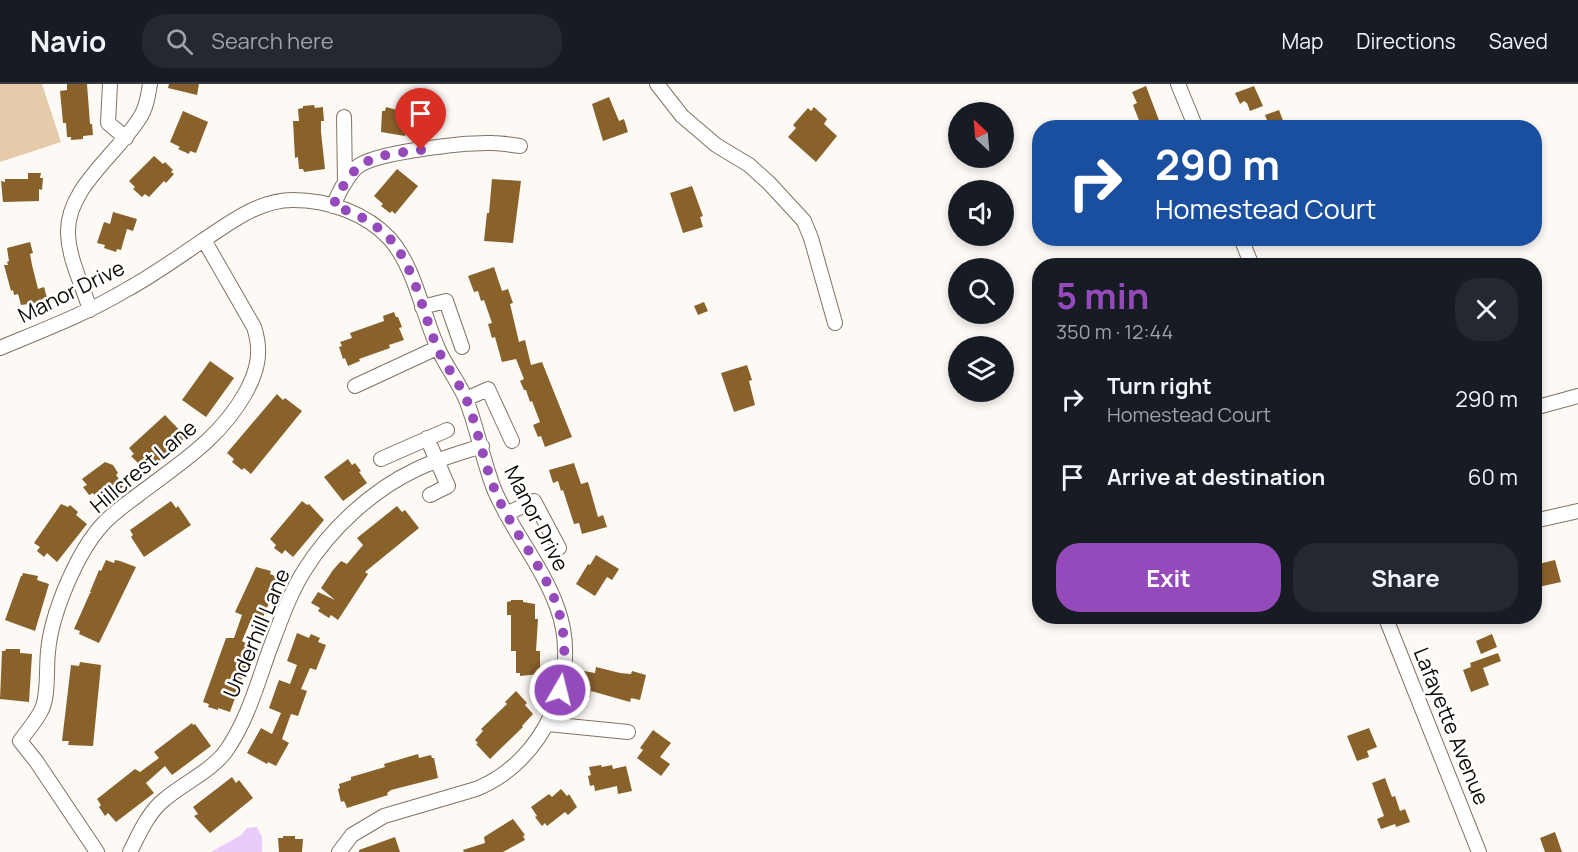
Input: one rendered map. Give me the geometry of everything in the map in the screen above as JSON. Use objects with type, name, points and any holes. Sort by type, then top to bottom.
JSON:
[{"type":"street","points":[[110,84],[108,123],[126,138]]},
{"type":"street","points":[[90,310],[71,252],[68,234],[70,210],[78,195],[141,117],[150,84]]},
{"type":"street","points":[[657,84],[682,116],[716,145],[770,183],[804,221],[835,323]]},
{"type":"street","points":[[1178,84],[1193,120]]},
{"type":"street","points":[[344,117],[345,183]]},
{"type":"street","points":[[333,206],[345,183],[358,166],[370,159],[387,154],[470,144],[493,143],[520,146]]},
{"type":"street","name":"Manor Drive","points":[[0,348],[90,310],[128,289],[231,221],[276,201],[312,201],[352,212],[391,240],[406,267],[437,348],[466,399],[494,488],[506,514],[548,585],[557,607],[564,647],[563,677],[554,712],[536,742],[489,783],[384,816],[352,835],[339,852]]},
{"type":"street","name":"Hillcrest Lane","points":[[97,852],[20,741],[42,710],[48,650],[54,622],[62,593],[79,560],[102,525],[212,438],[235,411],[255,374],[259,352],[254,327],[204,240]]},
{"type":"street","points":[[422,307],[446,301],[462,347]]},
{"type":"street","points":[[355,386],[437,348]]},
{"type":"street","points":[[466,399],[488,389],[512,441]]},
{"type":"street","points":[[1542,406],[1578,396]]},
{"type":"street","points":[[381,459],[447,430]]},
{"type":"street","points":[[427,438],[437,460],[454,484],[430,495]]},
{"type":"street","name":"Underhill Lane","points":[[130,852],[162,800],[225,753],[255,693],[303,572],[342,523],[368,500],[416,469],[482,446]]},
{"type":"street","points":[[506,514],[534,501],[559,548]]},
{"type":"street","points":[[1542,519],[1578,511]]},
{"type":"street","name":"Lafayette Avenue","points":[[1388,624],[1479,852]]},
{"type":"street","points":[[548,724],[628,732]]},
{"type":"shaded area","points":[[0,84],[42,84],[61,142],[0,162]]},
{"type":"shaded area","points":[[257,827],[262,837],[262,852],[211,852],[241,835],[247,828]]},
{"type":"building","points":[[67,84],[87,84],[93,135],[83,136],[83,139],[71,140],[71,137],[67,137],[66,123],[63,123],[60,91],[67,90]]},
{"type":"building","points":[[169,84],[199,84],[197,95],[168,88]]},
{"type":"building","points":[[1146,86],[1159,120],[1139,120],[1133,105],[1137,103],[1132,92]]},
{"type":"building","points":[[1254,86],[1263,106],[1250,111],[1247,103],[1244,101],[1240,104],[1235,93]]},
{"type":"building","points":[[609,97],[619,121],[624,119],[628,132],[603,141],[592,104]]},
{"type":"building","points":[[314,105],[315,108],[323,107],[324,121],[321,121],[321,132],[325,169],[304,172],[303,169],[299,169],[298,157],[295,158],[293,121],[299,121],[298,109]]},
{"type":"building","points":[[398,106],[410,108],[409,113],[412,113],[405,136],[381,132],[382,111],[385,111],[386,107],[397,110]]},
{"type":"building","points":[[814,107],[827,119],[824,124],[837,136],[816,162],[788,137],[796,128],[793,125],[808,108],[811,111]]},
{"type":"building","points":[[1279,110],[1283,120],[1267,120],[1265,115]]},
{"type":"building","points":[[183,111],[208,122],[196,153],[190,151],[189,154],[170,142]]},
{"type":"building","points":[[154,156],[163,164],[165,162],[174,174],[149,197],[145,194],[142,197],[133,189],[135,187],[129,181]]},
{"type":"building","points":[[397,169],[418,186],[395,214],[381,206],[383,204],[374,196]]},
{"type":"building","points":[[28,173],[41,173],[40,178],[43,178],[42,190],[39,189],[39,201],[3,202],[1,181],[28,179]]},
{"type":"building","points":[[492,179],[521,181],[513,243],[484,241]]},
{"type":"building","points":[[692,186],[703,216],[700,217],[703,227],[683,233],[670,193]]},
{"type":"building","points":[[113,212],[137,219],[133,231],[127,229],[121,250],[117,249],[116,252],[97,243],[104,222],[110,224]]},
{"type":"building","points":[[30,242],[33,253],[30,254],[38,289],[44,287],[47,298],[42,299],[43,302],[21,305],[18,294],[14,295],[13,290],[11,291],[4,265],[8,265],[9,261],[7,248]]},
{"type":"building","points":[[494,267],[502,291],[508,289],[513,303],[510,304],[519,342],[525,340],[531,365],[542,362],[572,437],[545,447],[533,425],[540,422],[532,401],[530,402],[520,381],[524,379],[516,359],[502,362],[495,337],[492,338],[488,324],[492,323],[484,300],[481,301],[478,291],[474,292],[468,276]]},
{"type":"building","points":[[704,302],[708,311],[698,315],[694,306]]},
{"type":"building","points":[[394,312],[402,327],[399,328],[404,340],[348,366],[339,347],[342,346],[340,342],[352,338],[350,333],[384,321],[383,316]]},
{"type":"building","points":[[210,361],[234,378],[206,417],[182,400]]},
{"type":"building","points":[[747,365],[752,380],[749,381],[755,405],[734,412],[721,373]]},
{"type":"building","points":[[277,394],[302,411],[251,474],[232,462],[234,459],[227,453]]},
{"type":"building","points":[[165,415],[186,437],[149,470],[141,461],[138,463],[131,456],[134,454],[129,448]]},
{"type":"building","points":[[348,459],[352,465],[355,463],[367,483],[343,501],[324,477]]},
{"type":"building","points":[[105,462],[113,465],[118,473],[116,475],[124,486],[101,503],[93,493],[89,495],[83,487],[87,485],[82,479]]},
{"type":"building","points":[[574,463],[581,484],[588,482],[598,517],[603,515],[607,527],[582,534],[579,523],[574,524],[563,490],[561,491],[558,481],[553,483],[549,470]]},
{"type":"building","points":[[171,501],[176,508],[178,506],[191,525],[144,557],[131,537],[133,535],[130,530]]},
{"type":"building","points":[[302,501],[309,504],[324,520],[293,557],[285,550],[282,554],[274,548],[276,545],[270,539]]},
{"type":"building","points":[[61,504],[68,507],[70,505],[78,512],[76,515],[87,524],[57,562],[47,553],[44,557],[37,551],[40,547],[34,543]]},
{"type":"building","points":[[397,506],[402,512],[405,510],[419,528],[365,572],[368,574],[338,620],[331,615],[329,618],[318,611],[320,608],[311,603],[318,592],[335,600],[321,588],[341,561],[347,564],[363,545],[357,538]]},
{"type":"building","points":[[596,555],[619,569],[612,580],[607,577],[595,596],[576,584]]},
{"type":"building","points":[[106,560],[114,563],[115,560],[120,561],[136,567],[99,643],[79,634],[80,631],[74,629],[92,593],[90,592],[99,570],[101,571]]},
{"type":"building","points":[[1555,560],[1561,582],[1542,586],[1542,563]]},
{"type":"building","points":[[256,567],[271,571],[270,574],[280,578],[260,624],[251,620],[242,641],[253,647],[230,712],[208,707],[209,704],[203,702],[226,638],[234,638],[242,615],[235,612]]},
{"type":"building","points":[[23,573],[38,576],[37,580],[49,584],[35,631],[5,620]]},
{"type":"building","points":[[523,600],[523,602],[535,604],[535,619],[538,619],[536,651],[540,651],[540,674],[520,676],[520,673],[516,673],[516,651],[511,651],[511,615],[507,615],[507,602]]},
{"type":"building","points":[[297,633],[309,638],[311,634],[320,638],[318,642],[326,645],[316,670],[310,668],[301,689],[307,691],[298,716],[291,714],[282,739],[289,743],[276,766],[268,762],[267,764],[247,753],[261,728],[272,734],[281,713],[269,708],[279,680],[290,684],[297,665],[287,661]]},
{"type":"building","points":[[1492,634],[1497,647],[1481,654],[1476,641]]},
{"type":"building","points":[[20,649],[20,653],[32,654],[29,702],[0,699],[2,651]]},
{"type":"building","points":[[1498,653],[1501,661],[1483,668],[1489,685],[1471,692],[1463,670],[1471,667],[1470,663]]},
{"type":"building","points":[[80,662],[101,665],[93,746],[68,745],[69,741],[62,741],[71,665],[79,666]]},
{"type":"building","points":[[596,667],[620,673],[631,674],[632,671],[646,675],[640,700],[631,698],[630,702],[591,691],[590,697],[579,694],[584,671],[595,673]]},
{"type":"building","points":[[516,691],[533,714],[490,759],[475,740],[483,731],[481,729],[507,704],[505,702]]},
{"type":"building","points":[[192,723],[211,746],[172,775],[165,766],[146,783],[154,793],[116,822],[108,813],[105,816],[97,799],[135,769],[140,772],[159,758],[154,752]]},
{"type":"building","points":[[1369,728],[1377,747],[1367,751],[1369,757],[1357,761],[1347,736]]},
{"type":"building","points":[[653,730],[671,743],[660,757],[670,764],[661,776],[637,758],[643,750],[640,748]]},
{"type":"building","points":[[418,754],[419,758],[431,755],[434,758],[438,778],[391,790],[387,793],[388,795],[347,808],[344,801],[341,802],[339,784],[351,780],[351,777],[385,767],[384,764]]},
{"type":"building","points":[[601,765],[602,767],[612,765],[613,769],[626,766],[632,791],[618,794],[617,786],[595,791],[594,785],[590,786],[589,767]]},
{"type":"building","points":[[232,777],[236,783],[239,780],[253,798],[210,833],[194,816],[198,814],[193,807]]},
{"type":"building","points":[[1385,778],[1392,797],[1395,796],[1400,811],[1405,809],[1410,822],[1381,829],[1377,819],[1384,816],[1372,783]]},
{"type":"building","points":[[561,789],[567,796],[569,794],[577,807],[568,815],[565,812],[547,826],[545,823],[542,826],[531,807],[549,794],[552,797]]},
{"type":"building","points":[[513,819],[525,835],[523,836],[525,840],[503,852],[464,852],[463,850],[485,843],[484,837]]},
{"type":"building","points":[[1555,832],[1562,852],[1545,852],[1540,838]]},
{"type":"building","points":[[283,836],[303,839],[302,852],[279,852],[278,838],[283,838]]},
{"type":"building","points":[[395,837],[400,852],[359,852],[359,850]]},
{"type":"route","points":[[421,150],[387,154],[370,159],[358,166],[349,176],[333,206],[352,212],[381,231],[391,240],[410,274],[437,348],[466,399],[494,488],[506,514],[548,585],[557,607],[564,647],[560,690]]}]
